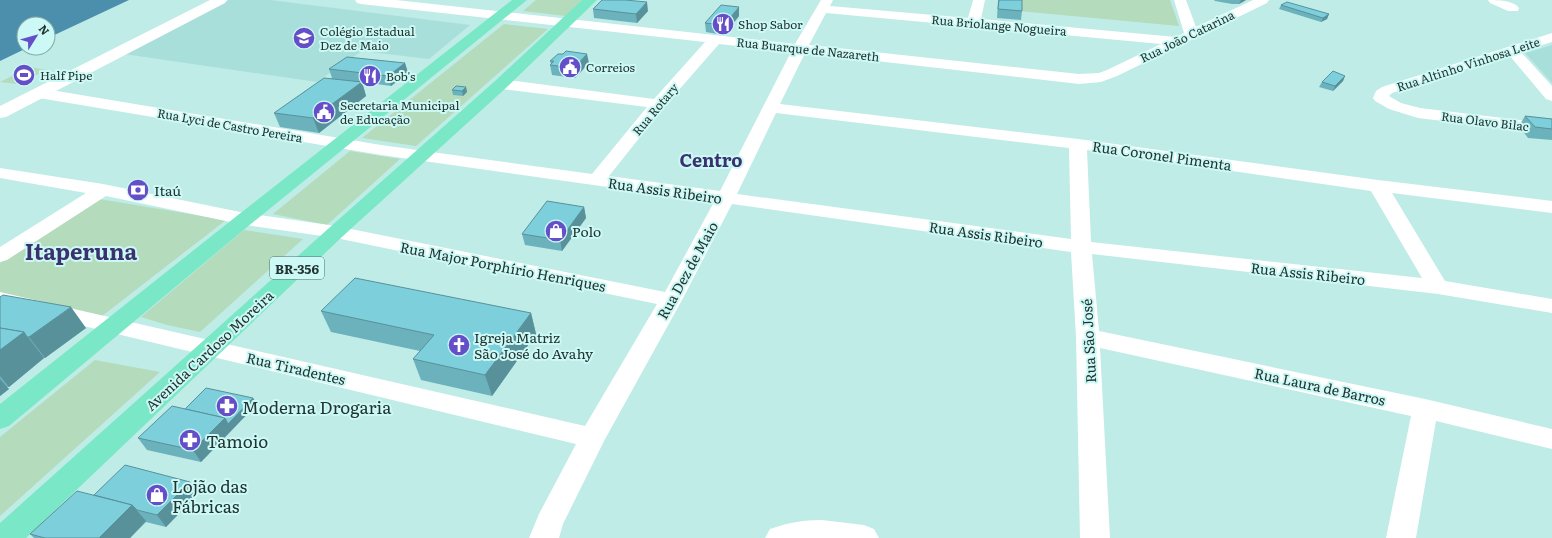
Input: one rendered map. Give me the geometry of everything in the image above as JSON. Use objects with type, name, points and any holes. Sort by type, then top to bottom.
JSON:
[{"type":"highway","points":[[0,419],[245,219],[520,0]]},
{"type":"highway","name":"Avenida Cardoso Moreira","points":[[5,538],[336,232],[501,84],[590,0]]},
{"type":"street","points":[[0,113],[220,0]]},
{"type":"street","name":"Rua Buarque de Nazareth","points":[[361,0],[1079,79],[1101,77],[1112,73]]},
{"type":"street","points":[[974,23],[979,0]]},
{"type":"street","points":[[1180,0],[1191,34]]},
{"type":"street","name":"Rua João Catarina","points":[[1112,73],[1263,0]]},
{"type":"street","points":[[1494,0],[1513,8]]},
{"type":"street","name":"Rua Briolange Nogueira","points":[[824,4],[974,23],[1176,41]]},
{"type":"street","name":"Rua Dez de Maio","points":[[544,538],[549,524],[592,438],[671,300],[726,198],[800,48],[824,4]]},
{"type":"street","name":"Rua Altinho Vinhosa Leite","points":[[1418,113],[1387,102],[1381,98],[1382,94],[1387,90],[1552,37]]},
{"type":"street","name":"Rua Rotary","points":[[596,180],[658,104],[715,39]]},
{"type":"street","points":[[1512,50],[1552,96]]},
{"type":"street","points":[[501,84],[658,104]]},
{"type":"street","name":"Rua Lyci de Castro Pereira","points":[[39,93],[339,144],[421,156]]},
{"type":"street","name":"Rua Coronel Pimenta","points":[[771,108],[1078,144],[1378,186],[1552,207]]},
{"type":"street","name":"Rua Olavo Bilac","points":[[1418,113],[1552,128]]},
{"type":"street","name":"Rua São José","points":[[1078,144],[1096,538]]},
{"type":"street","name":"Rua Assis Ribeiro","points":[[421,156],[1082,247],[1438,287],[1552,306]]},
{"type":"street","points":[[0,173],[103,190],[245,219],[336,232]]},
{"type":"street","points":[[1378,186],[1438,287]]},
{"type":"street","points":[[0,256],[103,190]]},
{"type":"street","name":"Rua Major Porphírio Henriques","points":[[336,232],[671,300]]},
{"type":"street","name":"Rua Tiradentes","points":[[0,299],[592,438]]},
{"type":"street","name":"Rua Laura de Barros","points":[[1088,337],[1425,409],[1552,438]]},
{"type":"street","points":[[1401,538],[1425,409]]},
{"type":"street","points":[[780,538],[792,534],[832,533],[864,538]]},
{"type":"shaded area","points":[[0,0],[129,0],[56,34],[56,16],[16,16],[16,53],[0,61]]},
{"type":"shaded area","name":"Colégio Estadual Dez de Maio","points":[[229,0],[270,0],[470,25],[429,59],[362,51],[317,82],[124,54]]},
{"type":"shaded area","points":[[1552,45],[1552,83],[1525,53]]},
{"type":"green space","points":[[536,0],[582,0],[566,16],[523,11]]},
{"type":"green space","points":[[1020,0],[1170,0],[1179,26],[1019,11]]},
{"type":"green space","points":[[504,24],[548,29],[416,146],[362,138]]},
{"type":"green space","name":"Half Pipe","points":[[30,67],[47,70],[17,84],[0,82]]},
{"type":"green space","points":[[350,151],[400,159],[327,225],[273,214]]},
{"type":"green space","points":[[99,199],[226,220],[102,316],[0,295],[0,263]]},
{"type":"green space","points":[[244,230],[303,239],[200,332],[167,325],[141,317]]},
{"type":"green space","points":[[95,360],[160,372],[0,516],[0,437]]},
{"type":"building","points":[[602,0],[647,2],[636,14],[593,9]]},
{"type":"building","points":[[999,0],[1022,0],[1022,11],[998,9]]},
{"type":"building","points":[[1287,2],[1329,14],[1323,18],[1281,5]]},
{"type":"building","points":[[721,5],[739,7],[724,25],[705,23]]},
{"type":"building","points":[[566,51],[587,54],[574,68],[550,65],[554,61],[550,61],[558,54],[563,54]]},
{"type":"building","points":[[347,57],[405,63],[388,76],[329,69]]},
{"type":"building","points":[[1333,71],[1345,76],[1335,86],[1322,82]]},
{"type":"building","points":[[324,78],[362,82],[313,118],[274,113]]},
{"type":"building","points":[[456,86],[466,87],[462,91],[452,90]]},
{"type":"building","points":[[1525,116],[1552,119],[1552,129],[1535,127]]},
{"type":"building","points":[[547,201],[584,207],[560,240],[522,234]]},
{"type":"building","points":[[355,278],[531,313],[485,375],[413,359],[434,335],[321,311]]},
{"type":"building","points":[[3,295],[71,307],[27,337],[24,332],[0,328],[0,297]]},
{"type":"building","points":[[0,328],[24,332],[0,350]]},
{"type":"building","points":[[206,388],[253,398],[228,424],[225,418],[185,409]]},
{"type":"building","points":[[172,406],[225,418],[193,450],[138,438]]},
{"type":"building","points":[[125,465],[190,482],[157,515],[137,510],[132,505],[94,495]]},
{"type":"building","points":[[77,491],[132,505],[99,538],[45,538],[30,534]]},
{"type":"place","name":"Shop Sabor","points":[[723,24]]},
{"type":"place","name":"Colégio Estadual Dez de Maio","points":[[304,38]]},
{"type":"place","name":"Correios","points":[[570,67]]},
{"type":"place","name":"Half Pipe","points":[[24,75]]},
{"type":"place","name":"Bob's","points":[[370,76]]},
{"type":"place","name":"Secretaria Municipal de Educação","points":[[324,112]]},
{"type":"place","name":"Itaú","points":[[138,190]]},
{"type":"place","name":"Polo","points":[[556,231]]},
{"type":"place","name":"Igreja Matriz São José do Avahy","points":[[459,345]]},
{"type":"place","name":"Moderna Drogaria","points":[[227,406]]},
{"type":"place","name":"Tamoio","points":[[190,440]]},
{"type":"place","name":"Lojão das Fábricas","points":[[157,495]]},
{"type":"district","name":"Centro","points":[[711,159]]},
{"type":"district","name":"Itaperuna","points":[[81,250]]}]
